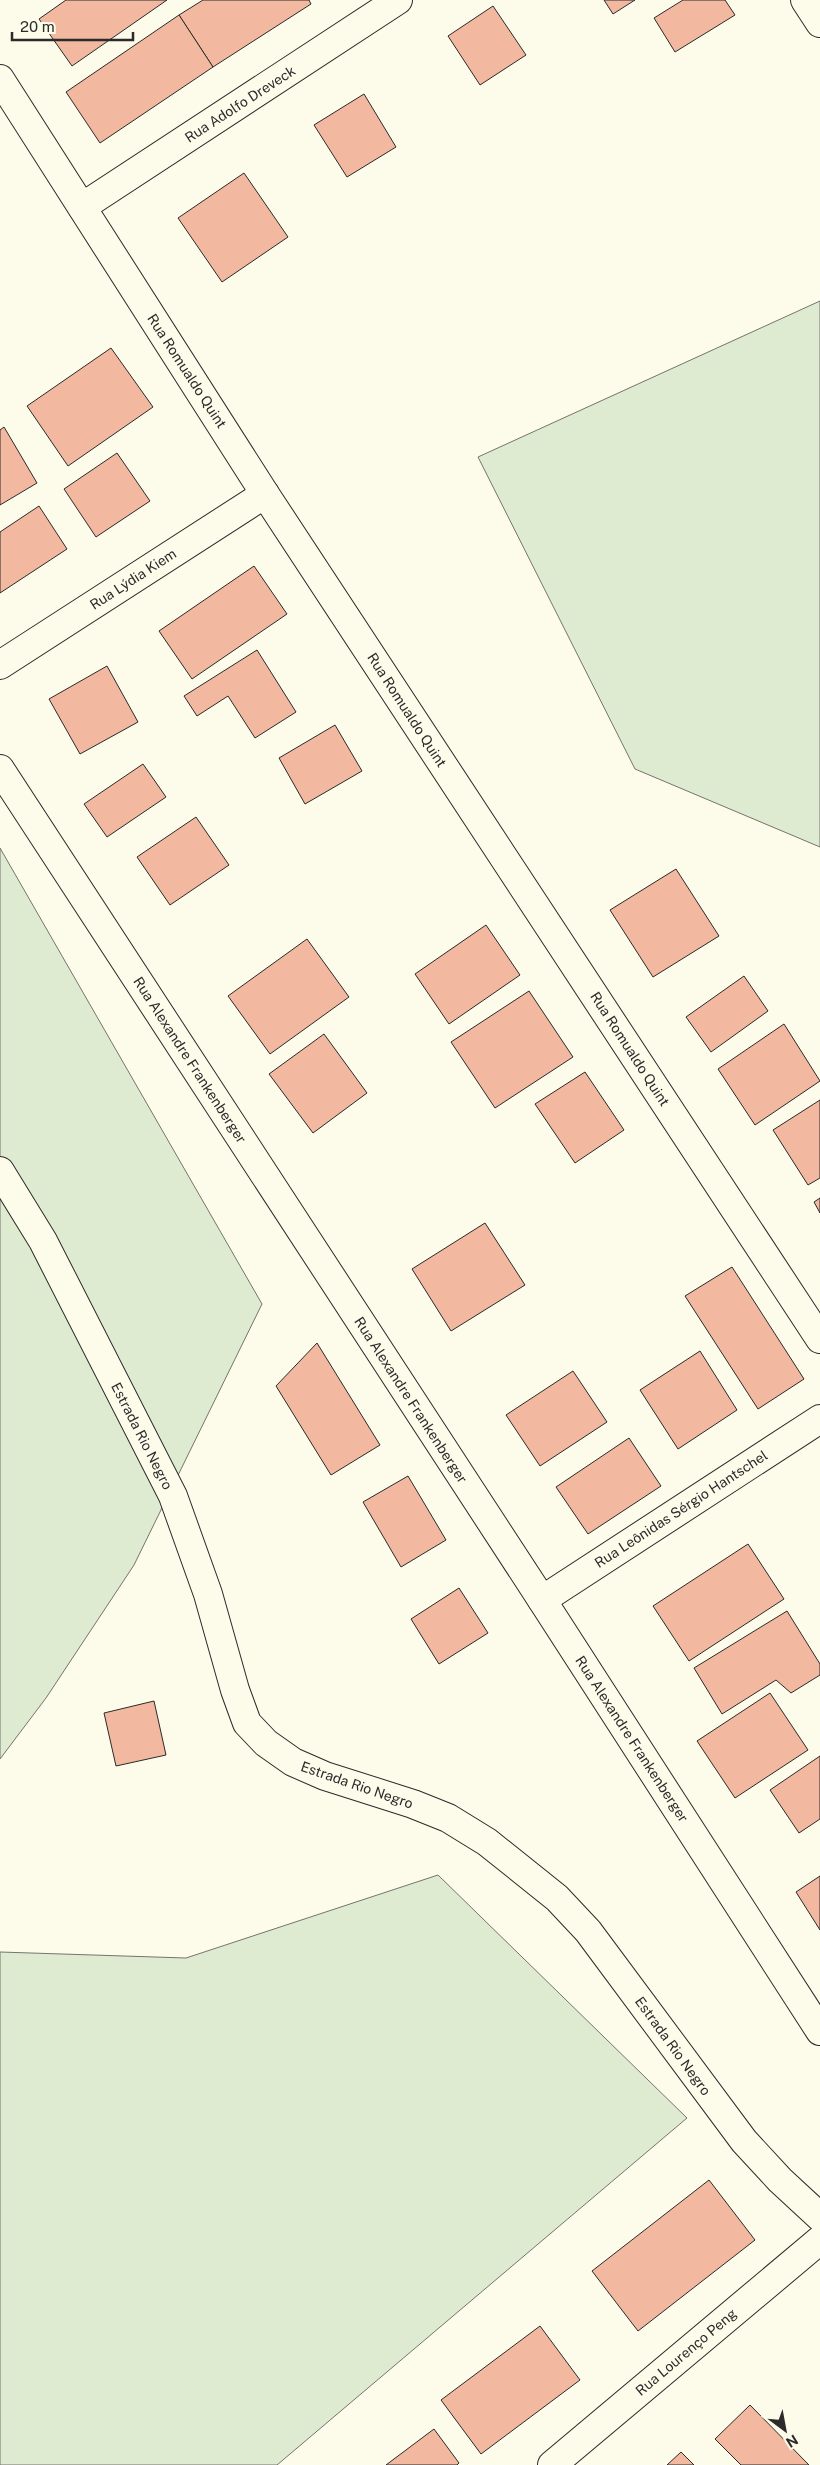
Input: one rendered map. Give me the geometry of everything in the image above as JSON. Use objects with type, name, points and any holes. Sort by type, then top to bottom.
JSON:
[{"type":"street","points":[[805,0],[820,23]]},
{"type":"street","name":"Rua Adolfo Dreveck","points":[[82,207],[383,4]]},
{"type":"street","name":"Rua Romualdo Quint","points":[[0,79],[265,494],[820,1339]]},
{"type":"street","name":"Rua Lýdia Kiem","points":[[0,665],[265,494]]},
{"type":"street","name":"Rua Alexandre Frankenberger","points":[[0,770],[542,1600],[820,2031]]},
{"type":"street","name":"Estrada Rio Negro","points":[[0,1171],[42,1241],[173,1496],[208,1594],[234,1690],[247,1723],[266,1743],[293,1762],[448,1818],[487,1842],[557,1898],[588,1931],[744,2140],[780,2180],[820,2217]]},
{"type":"street","name":"Rua Leônidas Sérgio Hantschel","points":[[542,1600],[820,1419]]},
{"type":"street","name":"Rua Lourenço Peng","points":[[552,2465],[820,2240]]},
{"type":"green space","points":[[820,301],[820,847],[635,769],[478,457]]},
{"type":"green space","points":[[0,848],[262,1304],[134,1565],[46,1698],[0,1759]]},
{"type":"green space","points":[[438,1875],[687,2118],[277,2465],[0,2465],[0,1952],[186,1958]]},
{"type":"building","points":[[66,0],[167,0],[72,66],[39,19]]},
{"type":"building","points":[[203,0],[309,0],[311,4],[213,67],[179,15]]},
{"type":"building","points":[[604,0],[635,0],[613,14]]},
{"type":"building","points":[[683,0],[725,0],[735,15],[675,52],[654,18]]},
{"type":"building","points":[[493,6],[526,55],[480,85],[448,36]]},
{"type":"building","points":[[179,15],[213,67],[100,143],[66,92]]},
{"type":"building","points":[[364,94],[396,147],[347,177],[314,125]]},
{"type":"building","points":[[244,173],[288,237],[222,282],[178,218]]},
{"type":"building","points":[[111,348],[153,407],[68,466],[27,406]]},
{"type":"building","points":[[4,427],[37,483],[0,505],[0,430]]},
{"type":"building","points":[[117,453],[150,501],[96,537],[64,489]]},
{"type":"building","points":[[39,506],[67,549],[0,593],[0,532]]},
{"type":"building","points":[[254,566],[287,614],[192,679],[159,631]]},
{"type":"building","points":[[257,650],[296,712],[255,738],[228,696],[197,716],[184,696]]},
{"type":"building","points":[[107,666],[138,722],[80,754],[49,699]]},
{"type":"building","points":[[335,725],[362,771],[305,804],[279,758]]},
{"type":"building","points":[[143,764],[166,797],[107,837],[84,804]]},
{"type":"building","points":[[196,817],[229,865],[170,905],[137,857]]},
{"type":"building","points":[[676,869],[719,936],[653,977],[610,910]]},
{"type":"building","points":[[486,925],[520,975],[449,1024],[415,974]]},
{"type":"building","points":[[307,939],[349,997],[270,1054],[228,996]]},
{"type":"building","points":[[744,976],[768,1011],[711,1052],[686,1017]]},
{"type":"building","points":[[529,991],[573,1057],[495,1108],[451,1042]]},
{"type":"building","points":[[784,1024],[820,1081],[755,1125],[718,1069]]},
{"type":"building","points":[[324,1034],[367,1093],[313,1133],[269,1074]]},
{"type":"building","points":[[585,1072],[624,1130],[575,1163],[535,1104]]},
{"type":"building","points":[[820,1100],[820,1178],[808,1185],[773,1130]]},
{"type":"building","points":[[820,1198],[820,1213],[814,1202]]},
{"type":"building","points":[[485,1223],[525,1285],[451,1331],[412,1269]]},
{"type":"building","points":[[732,1267],[804,1379],[758,1409],[685,1296]]},
{"type":"building","points":[[317,1343],[380,1445],[331,1475],[276,1386]]},
{"type":"building","points":[[700,1351],[737,1410],[678,1449],[640,1390]]},
{"type":"building","points":[[573,1371],[607,1422],[540,1466],[506,1415]]},
{"type":"building","points":[[629,1438],[661,1486],[588,1534],[556,1487]]},
{"type":"building","points":[[408,1476],[446,1540],[401,1567],[363,1502]]},
{"type":"building","points":[[748,1544],[784,1599],[689,1661],[653,1606]]},
{"type":"building","points":[[459,1588],[488,1633],[439,1664],[411,1619]]},
{"type":"building","points":[[787,1611],[820,1664],[820,1675],[791,1693],[776,1680],[722,1714],[694,1668]]},
{"type":"building","points":[[770,1693],[808,1750],[735,1798],[697,1741]]},
{"type":"building","points":[[154,1701],[166,1755],[116,1766],[104,1713]]},
{"type":"building","points":[[820,1756],[820,1819],[799,1833],[770,1790]]},
{"type":"building","points":[[820,1876],[820,1930],[796,1892]]},
{"type":"building","points":[[709,2180],[755,2240],[638,2331],[592,2271]]},
{"type":"building","points":[[540,2326],[580,2380],[481,2454],[441,2400]]},
{"type":"building","points":[[750,2405],[809,2465],[741,2465],[715,2439]]},
{"type":"building","points":[[434,2429],[459,2463],[457,2465],[386,2465]]},
{"type":"building","points":[[681,2452],[694,2465],[667,2465]]}]
